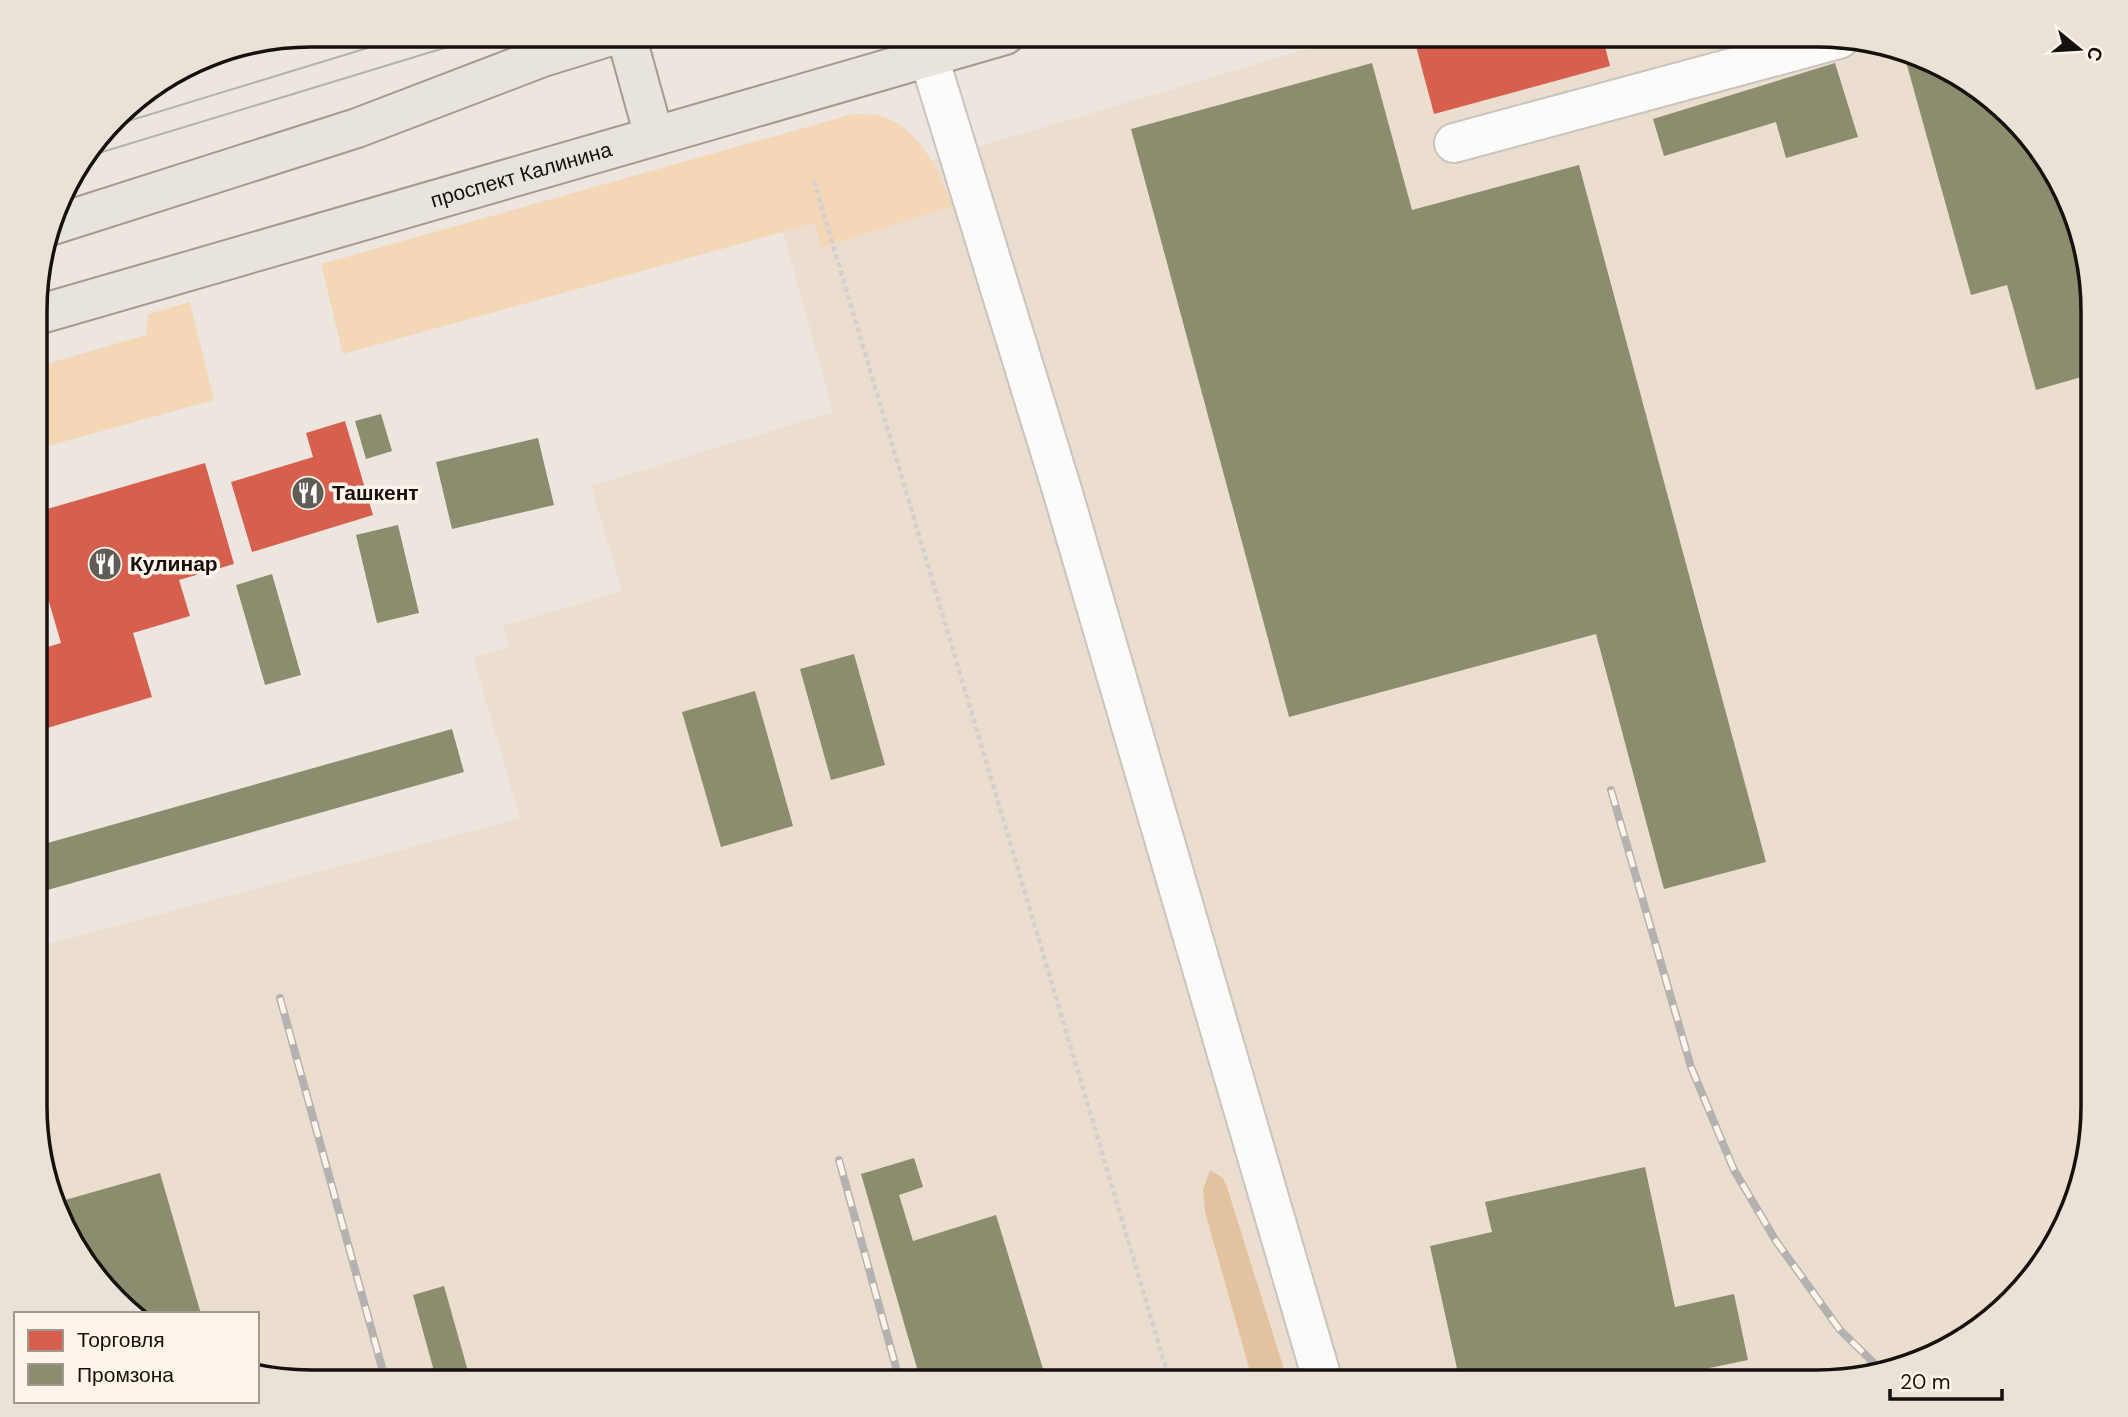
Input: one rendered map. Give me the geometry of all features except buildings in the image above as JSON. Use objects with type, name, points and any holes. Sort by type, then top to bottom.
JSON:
[{"type":"main road","points":[[63,222],[357,128],[575,47]]},
{"type":"main road","points":[[629,47],[654,136]]},
{"type":"main road","name":"проспект Калинина","points":[[47,312],[654,136],[922,47]]},
{"type":"lane","points":[[925,47],[1066,504],[1319,1370]]},
{"type":"lane","points":[[1454,143],[1809,47]]},
{"type":"path","points":[[814,181],[1166,1370]]},
{"type":"shaded area","points":[[1313,47],[1834,48],[1868,52],[1917,67],[1949,83],[1991,113],[2015,137],[2036,165],[2061,211],[2076,260],[2081,312],[2080,1123],[2076,1157],[2061,1206],[2045,1238],[2015,1280],[1991,1304],[1963,1325],[1917,1350],[1868,1365],[1816,1370],[312,1370],[259,1365],[259,1312],[147,1312],[137,1304],[113,1280],[83,1238],[67,1206],[56,1174],[47,1105],[47,944],[520,818],[473,657],[509,647],[503,626],[622,591],[591,486],[833,412],[776,207]]},
{"type":"shaded area","points":[[853,114],[876,115],[891,120],[915,138],[933,163],[953,206],[821,248],[815,223],[343,354],[321,264]]},
{"type":"shaded area","points":[[190,302],[214,400],[47,446],[47,364],[146,335],[148,314]]},
{"type":"shaded area","points":[[1210,1170],[1223,1178],[1284,1370],[1250,1370],[1205,1212],[1203,1190]]},
{"type":"tram line","points":[[129,121],[371,47]]},
{"type":"tram line","points":[[101,152],[448,47]]},
{"type":"railway","points":[[1611,790],[1691,1067],[1734,1170],[1776,1241],[1840,1330],[1874,1363]]},
{"type":"railway","points":[[280,998],[383,1370]]},
{"type":"railway","points":[[839,1160],[897,1370]]},
{"type":"place","name":"Ташкент","points":[[308,493]]},
{"type":"place","name":"Кулинар","points":[[105,564]]}]
